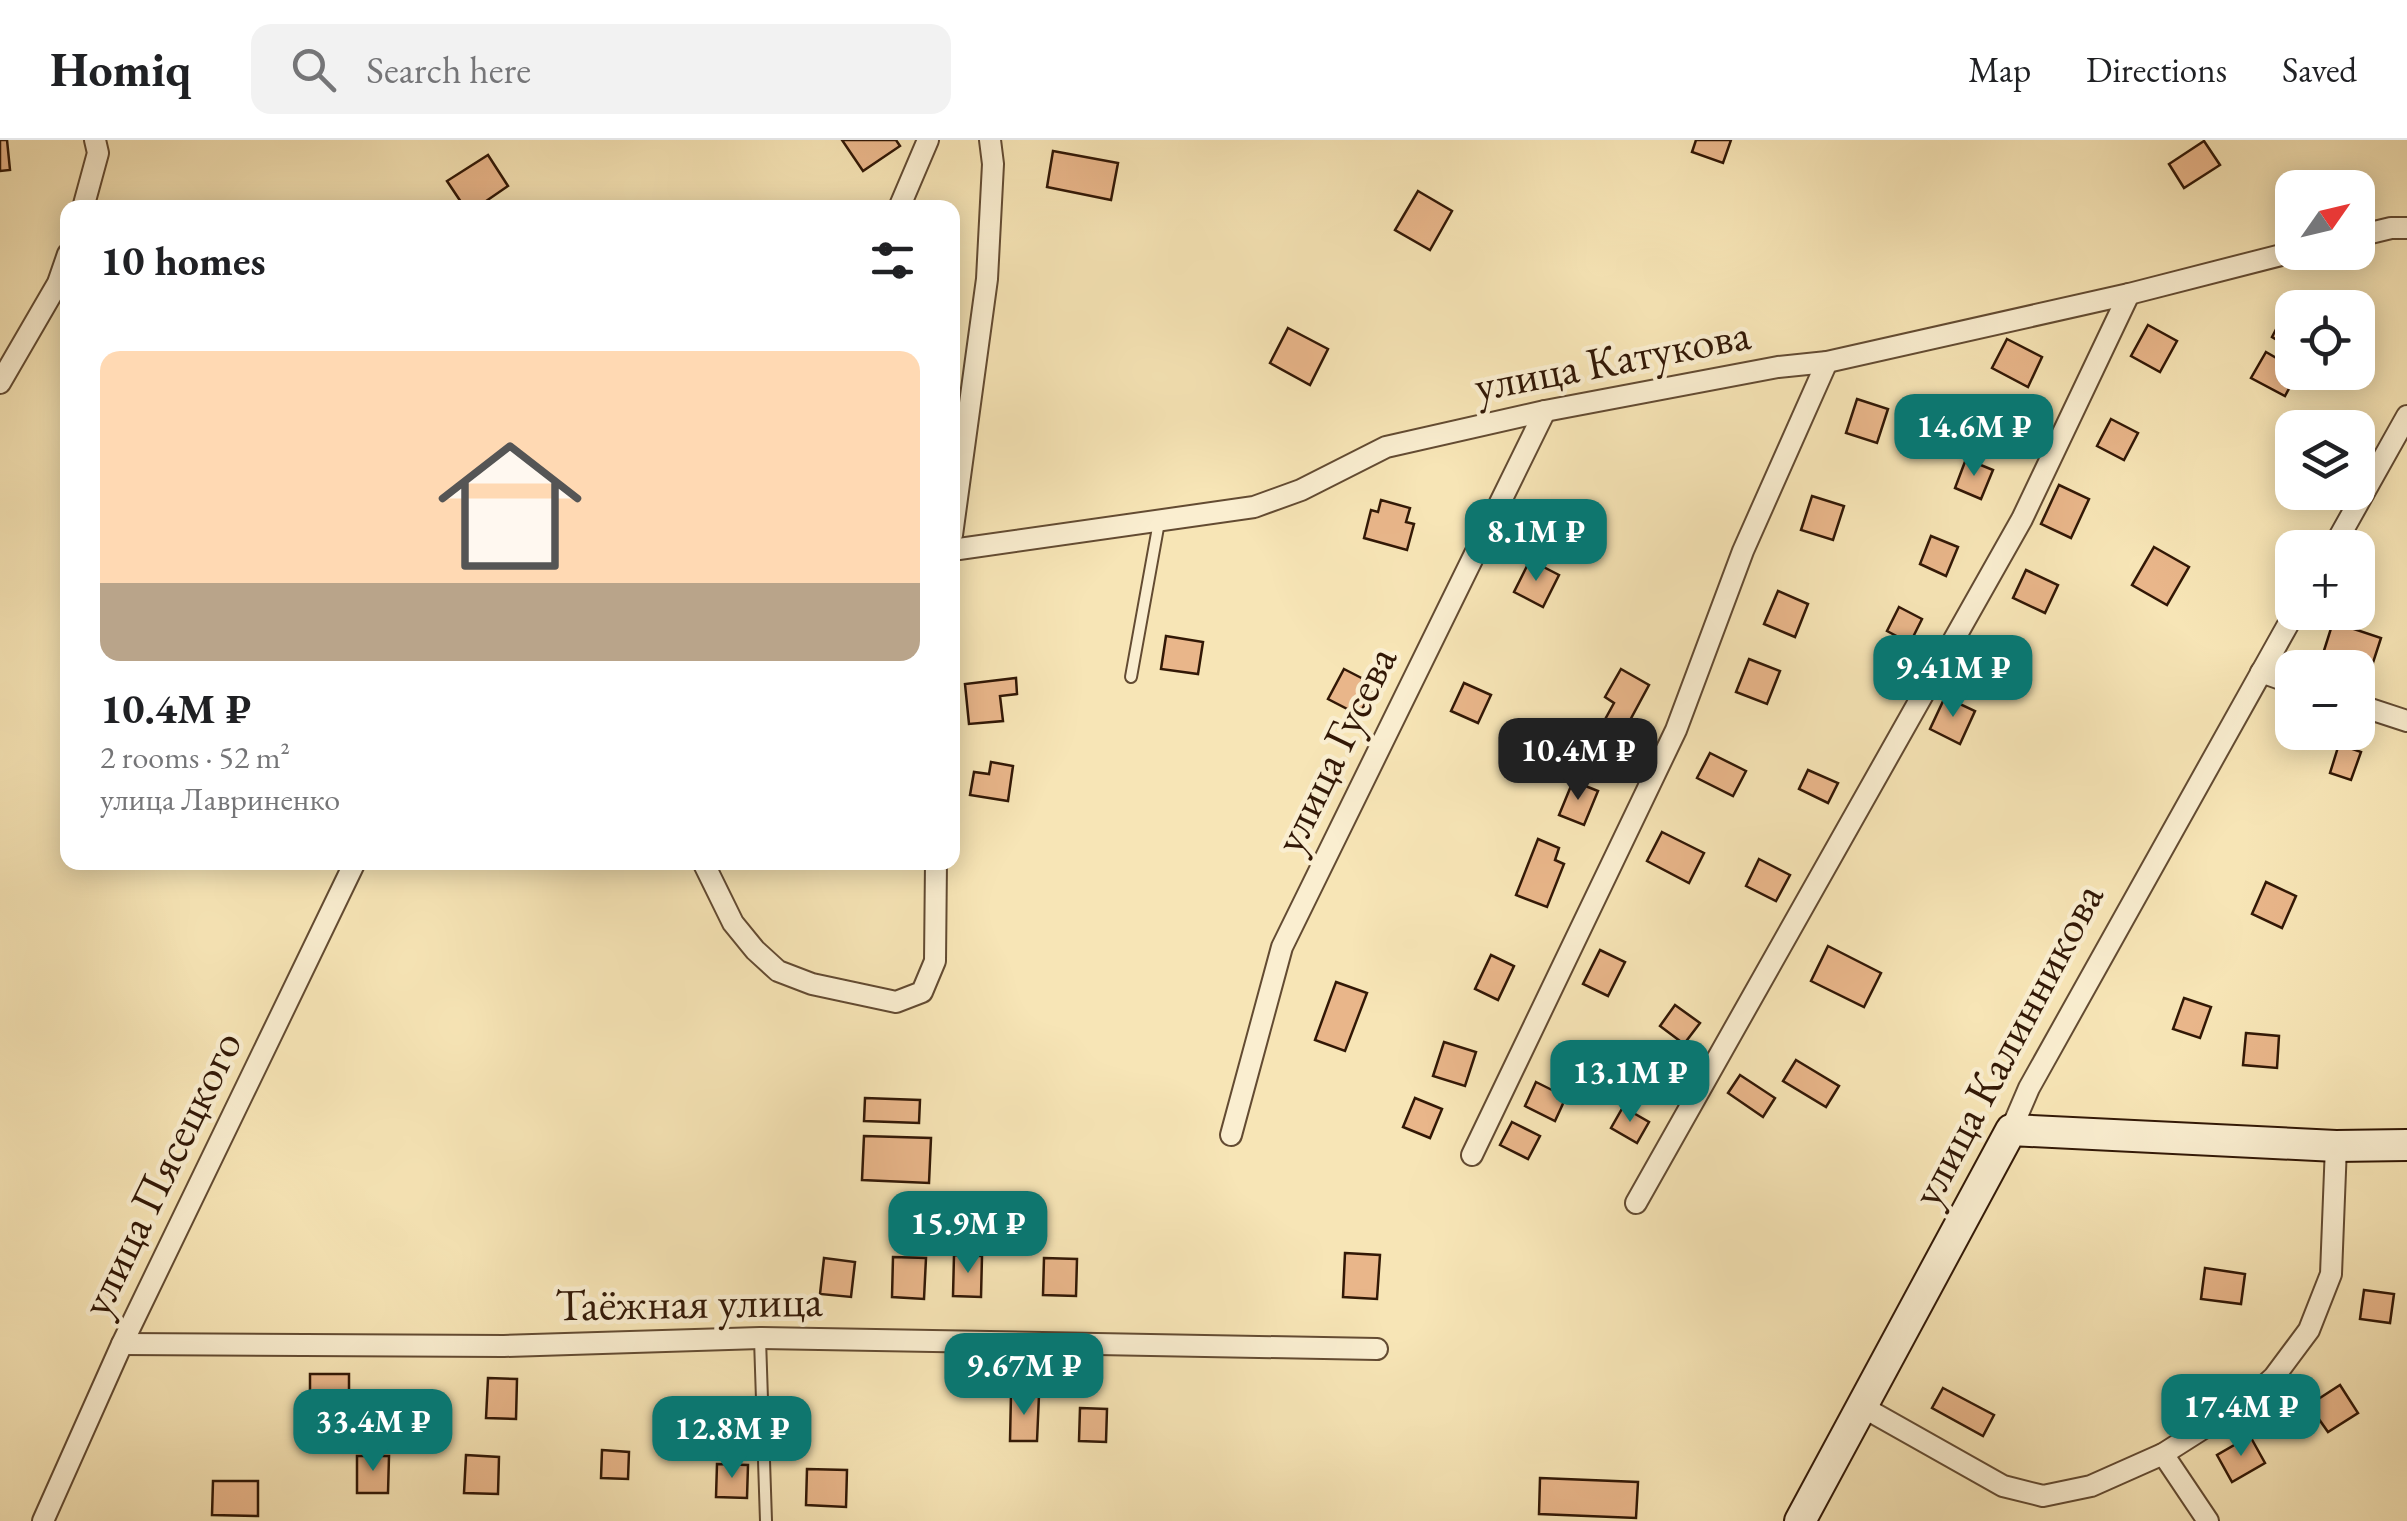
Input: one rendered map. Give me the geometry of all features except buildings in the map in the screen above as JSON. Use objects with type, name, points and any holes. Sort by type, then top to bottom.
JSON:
[{"type":"main road","points":[[2010,1130],[2407,1146]]},
{"type":"main road","name":"улица Калинникова","points":[[1800,1521],[2010,1130]]},
{"type":"street","points":[[86,200],[98,153],[95,140]]},
{"type":"street","points":[[902,200],[928,140]]},
{"type":"street","points":[[960,476],[987,279],[993,164],[990,140]]},
{"type":"street","points":[[2375,232],[2407,228]]},
{"type":"street","name":"улица Катукова","points":[[960,549],[1254,507],[1301,490],[1386,447],[1545,411],[1778,366],[1827,362],[2275,257]]},
{"type":"street","points":[[0,383],[60,294]]},
{"type":"street","points":[[1636,1203],[2022,519],[2129,294]]},
{"type":"street","points":[[1472,1155],[1676,730],[1743,551],[1827,362]]},
{"type":"street","name":"улица Гусева","points":[[1231,1134],[1282,946],[1545,411]]},
{"type":"street","points":[[2345,530],[2399,448],[2407,416]]},
{"type":"street","name":"улица Калинникова","points":[[2010,1130],[2029,1088],[2286,630]]},
{"type":"street","points":[[2261,672],[2275,677]]},
{"type":"street","points":[[2375,711],[2407,722]]},
{"type":"street","name":"улица Пясецкого","points":[[43,1521],[122,1344],[351,870]]},
{"type":"street","points":[[707,870],[733,923],[778,971],[812,984],[896,1002],[922,992],[935,961],[936,870]]},
{"type":"street","points":[[1861,1406],[2003,1486],[2043,1496],[2091,1486],[2163,1454],[2251,1398],[2274,1377],[2308,1330],[2331,1274],[2336,1146]]},
{"type":"street","name":"Таёжная улица","points":[[122,1344],[504,1346],[760,1338],[1378,1349]]},
{"type":"street","points":[[2163,1454],[2208,1521]]},
{"type":"lane","points":[[1131,676],[1159,522]]},
{"type":"lane","points":[[760,1338],[766,1521]]}]
